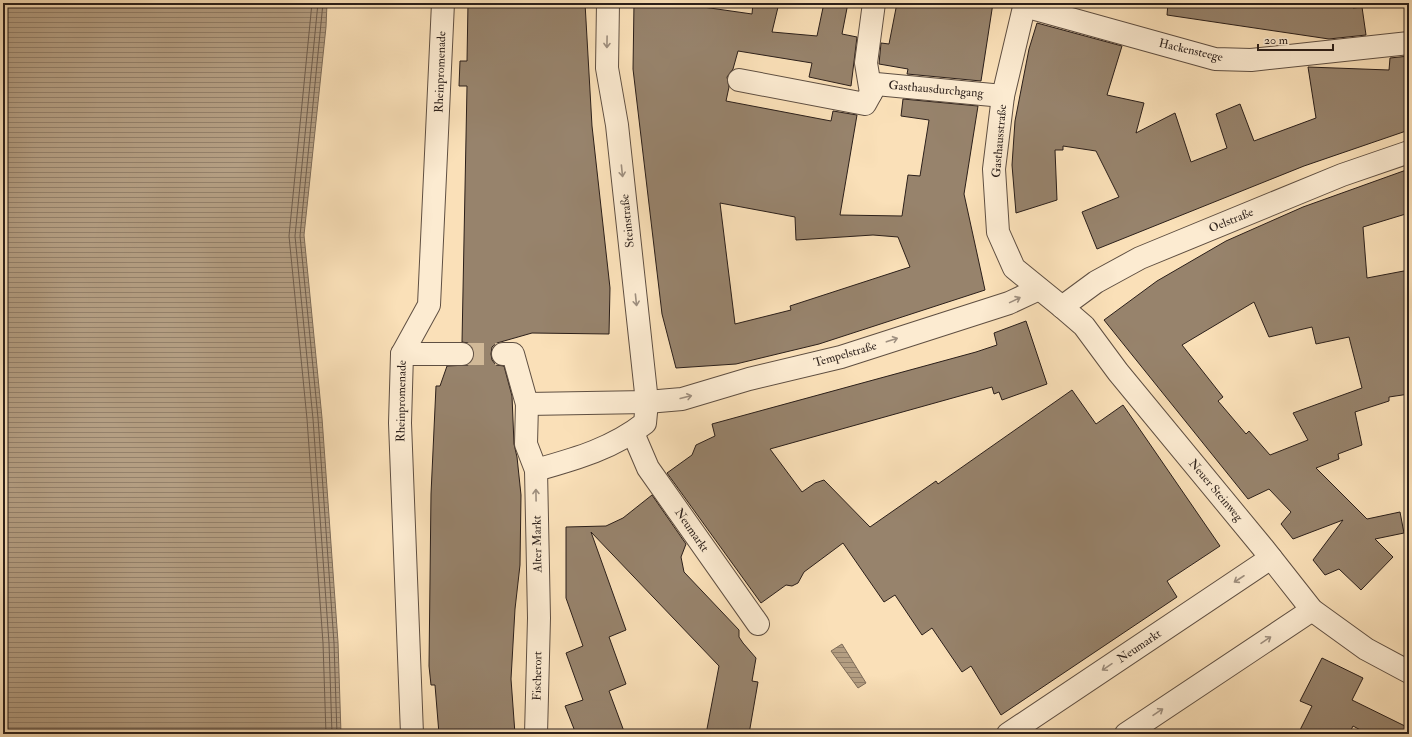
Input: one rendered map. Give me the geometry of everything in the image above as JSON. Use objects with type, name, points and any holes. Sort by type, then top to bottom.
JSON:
[{"type":"street","name":"Rheinpromenade","points":[[412,734],[400,423],[402,354],[429,306],[443,3]]},
{"type":"street","name":"Steinstraße","points":[[608,3],[607,68],[617,125],[647,402],[645,423],[633,433]]},
{"type":"street","points":[[871,92],[866,63],[874,3]]},
{"type":"street","name":"Hackensteege","points":[[1024,4],[1215,59],[1251,60],[1409,43]]},
{"type":"street","name":"Gasthausstraße","points":[[1024,4],[1003,96],[994,169],[998,232],[1014,268],[1039,289]]},
{"type":"street","name":"Gasthausdurchgang","points":[[739,80],[865,104],[876,84],[1003,96]]},
{"type":"street","name":"Oelstraße","points":[[1062,307],[1096,282],[1140,258],[1342,175],[1409,152]]},
{"type":"street","name":"Tempelstraße","points":[[647,402],[682,399],[749,379],[840,357],[1009,303],[1039,289]]},
{"type":"street","name":"Neuer Steinweg","points":[[1039,289],[1084,326],[1118,372],[1312,610],[1366,649],[1409,672]]},
{"type":"street","points":[[402,354],[462,354]]},
{"type":"street","name":"Alter Markt","points":[[508,354],[527,404],[526,444],[536,470],[539,618]]},
{"type":"street","points":[[527,404],[647,402]]},
{"type":"street","points":[[536,470],[607,448],[633,433]]},
{"type":"street","name":"Neumarkt","points":[[633,433],[648,468],[758,624]]},
{"type":"street","name":"Neumarkt","points":[[1008,734],[1271,558]]},
{"type":"street","points":[[1126,734],[1312,610]]},
{"type":"street","name":"Fischerort","points":[[536,734],[539,618]]},
{"type":"water","points":[[3,3],[327,3],[326,27],[304,235],[322,418],[338,642],[341,734],[3,734]]},
{"type":"water","points":[[842,644],[866,683],[858,688],[831,651]]},
{"type":"building","points":[[468,3],[585,3],[592,126],[610,288],[609,334],[532,333],[497,343],[492,347],[492,360],[496,365],[504,366],[512,396],[514,444],[517,457],[521,495],[520,565],[515,609],[511,679],[515,734],[439,734],[435,685],[431,685],[429,666],[431,494],[436,386],[440,386],[447,366],[468,365],[473,361],[474,354],[473,347],[468,343],[462,342],[467,86],[459,86],[460,61],[467,61]]},
{"type":"building","points":[[634,3],[703,3],[703,7],[752,14],[753,3],[779,3],[772,32],[817,36],[824,3],[848,3],[842,34],[857,37],[851,86],[809,77],[812,63],[738,51],[733,69],[727,77],[729,87],[726,101],[831,121],[833,111],[857,115],[840,215],[902,216],[908,175],[920,176],[929,120],[901,116],[903,99],[978,106],[964,194],[985,290],[819,344],[736,364],[676,368],[662,314],[633,69]],"holes":[[[720,203],[795,217],[796,240],[873,235],[898,237],[910,267],[790,306],[791,310],[735,324]]]},
{"type":"building","points":[[897,3],[993,3],[981,81],[907,74],[908,69],[879,64],[881,43],[889,44]]},
{"type":"building","points":[[1168,3],[1352,3],[1353,8],[1362,7],[1366,35],[1329,39],[1167,15]]},
{"type":"building","points":[[1037,23],[1122,46],[1107,95],[1144,103],[1136,133],[1175,113],[1191,162],[1227,148],[1216,114],[1240,104],[1254,141],[1316,118],[1308,67],[1389,70],[1390,58],[1409,56],[1409,130],[1304,166],[1097,249],[1082,212],[1119,197],[1096,151],[1063,146],[1063,150],[1055,150],[1057,200],[1016,213],[1012,165],[1015,121],[1029,49]]},
{"type":"building","points":[[1409,169],[1409,213],[1363,227],[1367,278],[1409,270],[1409,394],[1389,397],[1389,401],[1355,412],[1362,445],[1338,454],[1339,459],[1316,468],[1367,519],[1400,512],[1404,533],[1375,539],[1393,557],[1361,590],[1339,569],[1325,575],[1313,560],[1343,520],[1293,539],[1281,524],[1291,512],[1269,489],[1248,499],[1104,320],[1157,281],[1226,241],[1303,207]],"holes":[[[1254,302],[1269,337],[1312,327],[1316,344],[1349,337],[1362,388],[1293,413],[1308,440],[1270,455],[1249,431],[1246,434],[1218,401],[1223,397],[1182,345]]]},
{"type":"building","points":[[1026,321],[1047,384],[1002,400],[999,392],[994,394],[992,387],[770,449],[802,492],[815,483],[824,480],[870,527],[936,481],[938,484],[1072,390],[1096,424],[1123,405],[1220,546],[1167,581],[1177,597],[1001,715],[971,666],[962,672],[932,628],[922,635],[895,595],[884,602],[843,543],[804,572],[798,583],[792,586],[786,585],[761,603],[667,473],[692,455],[696,445],[715,436],[712,424],[976,352],[997,345],[994,333]]},
{"type":"building","points":[[652,495],[686,544],[681,557],[684,572],[739,630],[739,637],[756,658],[752,681],[758,682],[749,734],[706,734],[719,666],[591,532],[626,630],[609,637],[626,684],[609,691],[625,734],[576,734],[565,706],[583,700],[566,653],[583,646],[566,598],[566,527],[606,526],[623,518]]},
{"type":"building","points":[[1322,658],[1363,678],[1352,700],[1409,728],[1409,734],[1368,734],[1353,726],[1349,734],[1298,734],[1312,706],[1300,701]]},
{"type":"tunnel","points":[[462,354],[503,354]]}]
